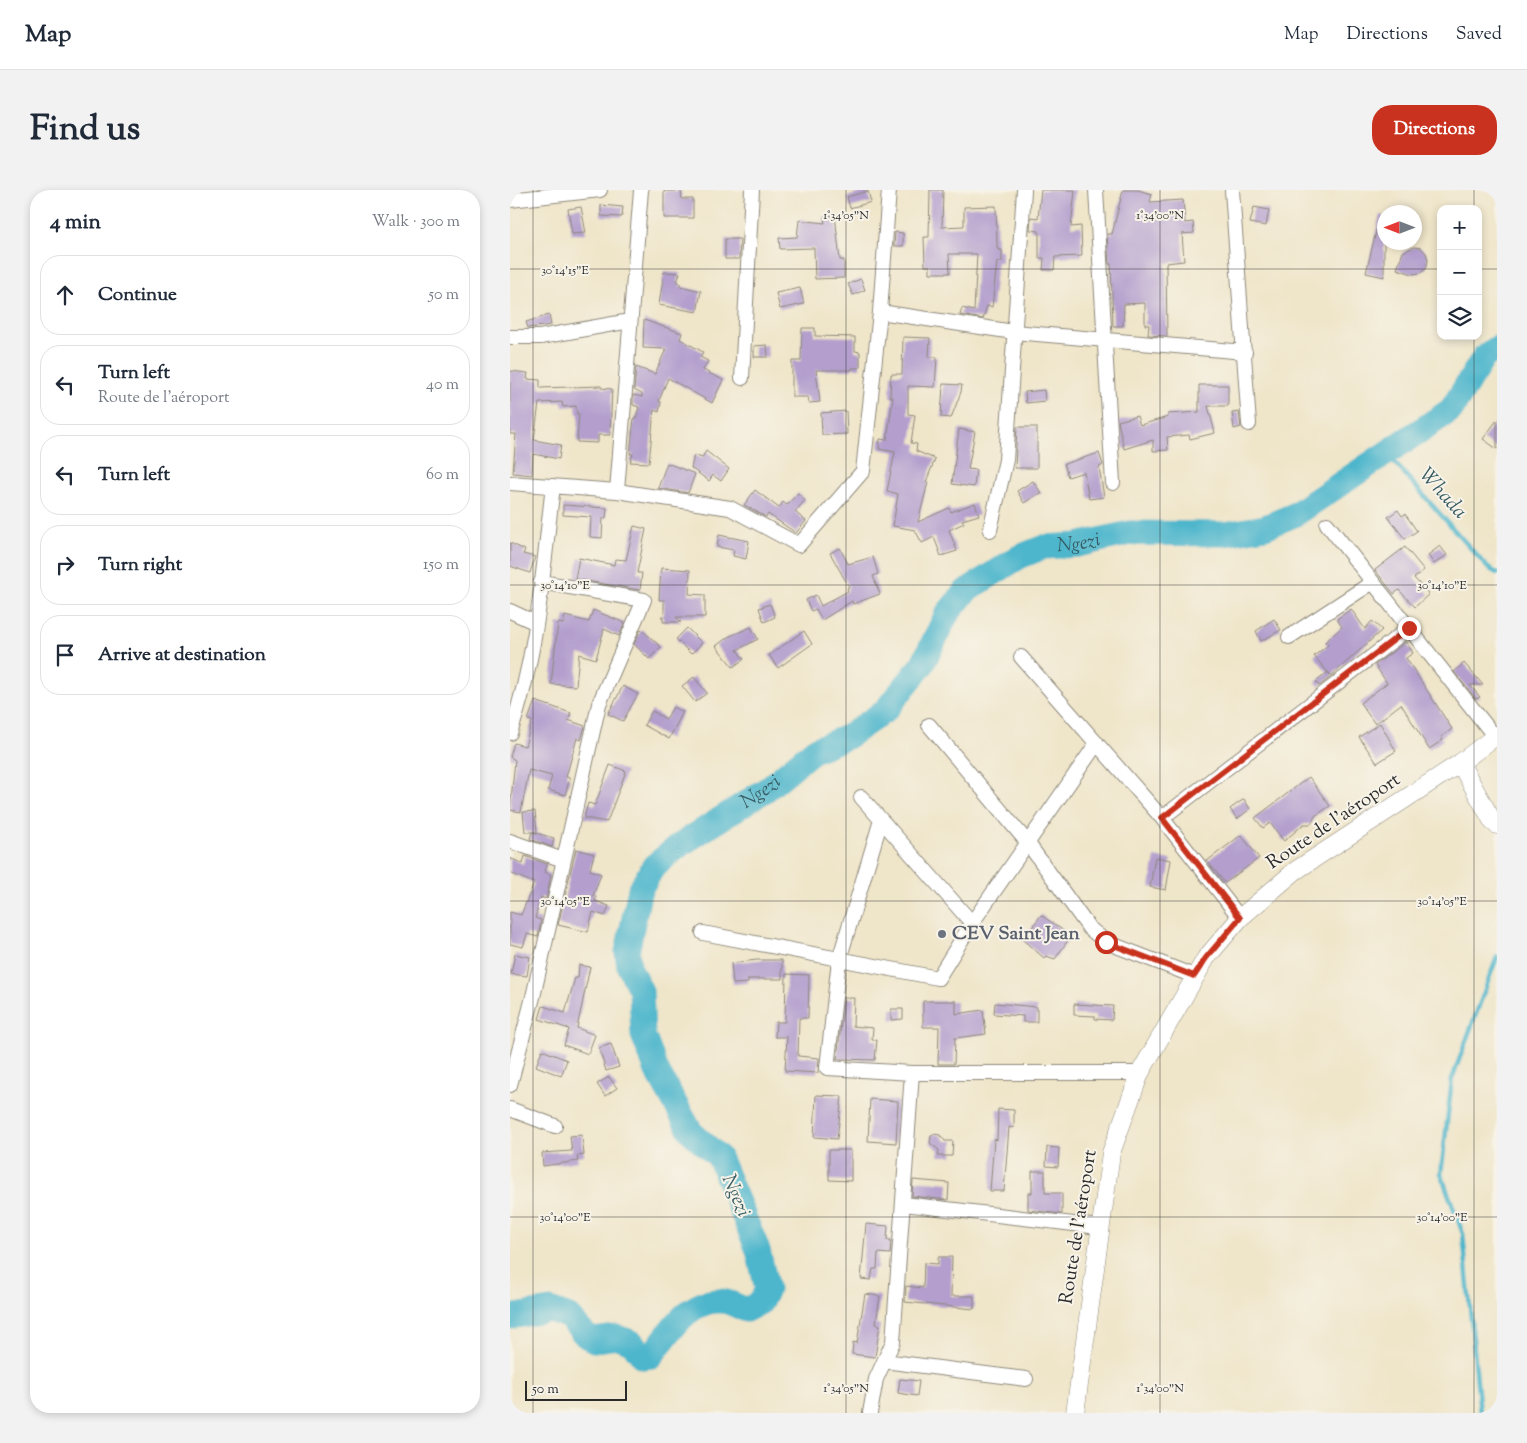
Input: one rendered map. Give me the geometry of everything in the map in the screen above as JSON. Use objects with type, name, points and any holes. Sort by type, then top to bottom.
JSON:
[{"type":"street","points":[[510,200],[600,190]]},
{"type":"street","points":[[617,491],[641,190]]},
{"type":"street","points":[[742,378],[752,190]]},
{"type":"street","points":[[510,483],[617,491],[730,508],[799,545],[864,471],[880,312],[889,190]]},
{"type":"street","points":[[990,530],[1006,460],[1024,190]]},
{"type":"street","points":[[1096,190],[1113,483]]},
{"type":"street","points":[[1232,190],[1249,424]]},
{"type":"street","points":[[880,312],[1014,332],[1245,352]]},
{"type":"street","points":[[510,337],[540,337],[630,321]]},
{"type":"street","points":[[510,733],[520,704],[536,623],[553,486]]},
{"type":"street","points":[[1327,524],[1496,736]]},
{"type":"street","points":[[510,1086],[533,997],[599,704],[644,600],[541,582]]},
{"type":"street","points":[[1289,637],[1373,582]]},
{"type":"street","points":[[510,611],[536,623]]},
{"type":"street","points":[[1162,818],[1409,628]]},
{"type":"street","points":[[1021,657],[1162,818],[1240,918]]},
{"type":"street","points":[[928,725],[1028,842],[1089,928],[1106,942],[1194,976]]},
{"type":"street","name":"Route de l'aéroport","points":[[1075,1413],[1099,1227],[1111,1153],[1140,1073],[1194,976],[1206,958],[1240,918],[1296,871],[1460,763],[1496,736]]},
{"type":"street","points":[[703,933],[938,978],[972,923],[1097,743]]},
{"type":"street","points":[[1460,763],[1493,822],[1497,825]]},
{"type":"street","points":[[860,797],[972,923]]},
{"type":"street","points":[[881,820],[839,960],[827,1068],[912,1074],[1140,1073]]},
{"type":"street","points":[[510,841],[564,860]]},
{"type":"street","points":[[870,1413],[876,1379],[893,1342],[912,1074]]},
{"type":"street","points":[[510,1109],[555,1126]]},
{"type":"street","points":[[904,1204],[1099,1227]]},
{"type":"street","points":[[884,1361],[1026,1379]]},
{"type":"building","points":[[930,190],[943,190],[942,227],[964,226],[964,207],[996,206],[997,246],[998,250],[1002,250],[1002,262],[997,262],[992,307],[987,306],[983,319],[960,315],[962,308],[974,311],[977,254],[949,254],[950,273],[930,273],[930,266],[925,266],[924,237],[929,237]]},
{"type":"building","points":[[1041,190],[1075,190],[1071,227],[1081,226],[1082,256],[1055,257],[1054,270],[1043,270],[1044,258],[1039,258],[1039,231],[1030,230],[1031,217],[1038,218]]},
{"type":"building","points":[[1123,190],[1138,190],[1152,194],[1150,202],[1183,200],[1185,223],[1193,222],[1194,233],[1182,234],[1184,261],[1166,263],[1167,336],[1148,335],[1149,325],[1145,325],[1145,303],[1124,304],[1123,326],[1113,326],[1111,264],[1109,264],[1107,234],[1112,234]]},
{"type":"building","points":[[664,191],[681,191],[682,199],[693,199],[693,218],[664,218]]},
{"type":"building","points":[[868,191],[871,202],[850,208],[847,197]]},
{"type":"building","points":[[601,205],[623,207],[622,217],[601,216]]},
{"type":"building","points":[[581,207],[586,233],[572,234],[568,209]]},
{"type":"building","points":[[1254,207],[1269,210],[1266,226],[1250,223]]},
{"type":"building","points":[[835,215],[840,260],[844,260],[844,278],[815,279],[814,248],[780,249],[779,238],[797,237],[799,220],[825,223],[824,217]]},
{"type":"building","points":[[1377,227],[1377,250],[1384,250],[1384,277],[1366,273]]},
{"type":"building","points":[[895,232],[903,233],[903,246],[894,246]]},
{"type":"building","points":[[725,239],[740,239],[739,259],[725,259]]},
{"type":"building","points":[[1422,249],[1426,253],[1428,260],[1426,269],[1420,273],[1413,274],[1397,269],[1403,252]]},
{"type":"building","points":[[664,272],[680,273],[677,282],[680,283],[680,286],[701,291],[697,312],[659,305]]},
{"type":"building","points":[[861,279],[865,290],[853,295],[848,284]]},
{"type":"building","points":[[800,288],[804,304],[780,309],[776,293]]},
{"type":"building","points":[[549,315],[551,325],[528,328],[526,322]]},
{"type":"building","points":[[644,320],[682,333],[680,339],[703,352],[700,357],[708,361],[703,370],[723,380],[712,403],[668,378],[659,401],[661,402],[659,412],[654,410],[649,463],[630,462],[633,454],[630,454],[634,418],[636,418],[639,407],[633,405],[633,395],[642,397],[642,394],[634,390],[636,367],[655,374],[666,349],[643,348]]},
{"type":"building","points":[[802,328],[815,328],[815,336],[855,337],[855,351],[860,352],[860,368],[852,368],[852,370],[816,370],[820,402],[809,403],[808,397],[792,397],[792,361],[801,361]]},
{"type":"building","points":[[903,337],[930,338],[929,357],[937,357],[935,387],[908,386],[908,414],[915,415],[911,443],[917,444],[916,451],[935,459],[926,482],[928,482],[918,522],[949,508],[951,512],[975,503],[979,515],[962,520],[964,523],[949,530],[957,551],[941,556],[934,537],[922,543],[915,530],[893,526],[898,494],[887,491],[895,452],[879,449],[880,439],[887,440],[893,397],[890,397],[891,374],[902,374]]},
{"type":"building","points":[[767,345],[768,357],[754,357],[754,346]]},
{"type":"building","points":[[510,371],[528,373],[527,379],[540,380],[540,388],[601,386],[601,388],[612,389],[610,435],[598,435],[598,443],[577,442],[579,414],[577,414],[576,406],[563,407],[562,402],[539,403],[534,440],[561,445],[559,459],[533,454],[532,475],[513,473],[516,434],[510,434]]},
{"type":"building","points":[[943,384],[962,385],[951,418],[941,417]]},
{"type":"building","points":[[1199,385],[1228,385],[1228,406],[1208,406],[1215,433],[1190,439],[1189,435],[1167,437],[1168,450],[1153,451],[1153,440],[1124,449],[1118,421],[1137,416],[1140,425],[1168,417],[1168,414],[1199,412]]},
{"type":"building","points":[[1044,390],[1045,401],[1026,403],[1025,392]]},
{"type":"building","points":[[846,411],[847,434],[822,435],[821,413]]},
{"type":"building","points":[[1239,412],[1241,427],[1234,429],[1232,413]]},
{"type":"building","points":[[1497,420],[1497,449],[1483,439]]},
{"type":"building","points":[[1017,427],[1037,427],[1037,468],[1015,468]]},
{"type":"building","points":[[959,429],[975,432],[968,469],[976,470],[974,487],[952,484]]},
{"type":"building","points":[[706,451],[729,469],[721,481],[713,475],[709,481],[691,468],[694,455],[702,458]]},
{"type":"building","points":[[1099,453],[1103,465],[1099,467],[1104,497],[1089,499],[1084,472],[1068,477],[1064,464]]},
{"type":"building","points":[[667,463],[695,474],[688,493],[658,488]]},
{"type":"building","points":[[1033,481],[1042,494],[1038,494],[1024,503],[1017,491]]},
{"type":"building","points":[[755,490],[779,508],[783,502],[787,505],[798,493],[805,500],[795,512],[806,521],[796,533],[768,514],[766,517],[744,505]]},
{"type":"building","points":[[563,505],[607,508],[606,518],[603,518],[602,538],[590,537],[591,517],[563,515]]},
{"type":"building","points":[[1398,510],[1402,516],[1405,514],[1417,531],[1405,539],[1388,517]]},
{"type":"building","points":[[634,526],[646,529],[637,573],[642,573],[640,590],[575,579],[579,558],[614,565],[615,559],[626,560]]},
{"type":"building","points":[[719,535],[749,541],[746,559],[733,556],[734,550],[717,547]]},
{"type":"building","points":[[510,543],[525,550],[523,554],[535,557],[530,573],[510,566]]},
{"type":"building","points":[[1440,546],[1447,555],[1434,564],[1428,555]]},
{"type":"building","points":[[1405,547],[1424,570],[1414,578],[1429,594],[1415,607],[1399,590],[1394,594],[1375,570]]},
{"type":"building","points":[[840,548],[848,564],[873,557],[878,574],[873,576],[880,594],[853,604],[852,601],[822,620],[816,609],[811,611],[806,600],[816,595],[821,606],[848,591],[847,588],[849,587],[830,553]]},
{"type":"building","points":[[661,568],[690,570],[689,594],[705,595],[705,617],[676,617],[681,622],[663,622],[663,617],[661,617],[664,614],[664,600],[659,600]]},
{"type":"building","points":[[770,604],[775,617],[764,622],[759,608]]},
{"type":"building","points":[[1351,609],[1365,629],[1372,621],[1382,630],[1331,676],[1314,656],[1328,645],[1325,642],[1342,627],[1337,619]]},
{"type":"building","points":[[593,610],[625,623],[619,636],[604,629],[596,659],[579,654],[576,686],[551,684],[558,623],[563,624],[565,616],[589,622]]},
{"type":"building","points":[[1274,619],[1281,630],[1261,641],[1256,631]]},
{"type":"building","points":[[751,627],[758,639],[737,650],[744,659],[733,667],[716,646],[728,637]]},
{"type":"building","points":[[687,628],[702,643],[691,654],[676,639]]},
{"type":"building","points":[[641,629],[661,647],[649,659],[634,644]]},
{"type":"building","points":[[804,631],[812,644],[778,668],[769,655]]},
{"type":"building","points":[[1406,642],[1413,653],[1406,658],[1452,729],[1441,737],[1443,740],[1429,749],[1401,704],[1375,724],[1360,703],[1387,683],[1375,665]]},
{"type":"building","points":[[1464,663],[1483,685],[1470,685],[1480,697],[1476,699],[1454,672]]},
{"type":"building","points":[[1328,672],[1332,676],[1319,686],[1316,682]]},
{"type":"building","points":[[694,677],[707,693],[695,702],[682,686]]},
{"type":"building","points":[[623,686],[638,694],[623,721],[608,714]]},
{"type":"building","points":[[535,701],[571,713],[568,720],[585,726],[581,740],[577,738],[566,777],[570,778],[565,795],[548,790],[552,776],[529,770],[521,812],[510,810],[515,760],[510,757],[514,743],[525,746],[532,721],[528,720]]},
{"type":"building","points":[[673,707],[683,712],[669,739],[644,725],[652,711],[666,719]]},
{"type":"building","points":[[1380,723],[1396,751],[1377,763],[1359,737]]},
{"type":"building","points":[[610,765],[626,771],[607,822],[584,818],[588,803],[595,805]]},
{"type":"building","points":[[1309,777],[1330,806],[1315,816],[1311,824],[1304,824],[1284,841],[1270,823],[1263,828],[1255,818]]},
{"type":"building","points":[[1244,799],[1250,809],[1237,819],[1230,809]]},
{"type":"building","points":[[535,811],[537,832],[525,832],[523,812]]},
{"type":"building","points":[[532,832],[554,838],[552,847],[530,839]]},
{"type":"building","points":[[1241,835],[1259,858],[1225,883],[1207,861]]},
{"type":"building","points":[[576,849],[594,854],[590,870],[601,874],[593,896],[596,897],[595,901],[609,906],[605,916],[593,912],[588,932],[558,925]]},
{"type":"building","points":[[525,856],[547,864],[545,872],[551,875],[546,899],[541,897],[535,918],[541,920],[538,937],[527,934],[523,947],[510,944],[510,912],[521,915],[534,883],[510,873],[510,858],[523,864]]},
{"type":"building","points":[[1155,857],[1171,860],[1166,890],[1150,887]]},
{"type":"building","points":[[1041,915],[1071,936],[1055,959],[1046,956],[1044,958],[1023,940]]},
{"type":"building","points":[[515,954],[530,957],[527,976],[511,974]]},
{"type":"building","points":[[782,960],[782,979],[748,979],[748,983],[733,984],[731,963]]},
{"type":"building","points":[[579,965],[590,967],[577,1028],[595,1035],[588,1054],[564,1045],[569,1029],[539,1019],[543,1006],[565,1013],[575,978],[578,978]]},
{"type":"building","points":[[786,974],[809,975],[808,1018],[799,1018],[798,1056],[819,1058],[818,1073],[785,1071],[787,1037],[775,1037],[776,1022],[785,1022]]},
{"type":"building","points":[[844,998],[854,998],[853,1026],[873,1028],[872,1040],[877,1040],[875,1060],[837,1059]]},
{"type":"building","points":[[923,1001],[956,1001],[956,1014],[983,1010],[986,1034],[955,1038],[954,1064],[938,1064],[939,1027],[923,1027]]},
{"type":"building","points":[[995,1003],[1037,1007],[1037,1022],[1023,1022],[1023,1016],[994,1014]]},
{"type":"building","points":[[1074,1004],[1113,1006],[1112,1020],[1095,1019],[1095,1016],[1074,1015]]},
{"type":"building","points":[[891,1009],[903,1009],[903,1019],[891,1020]]},
{"type":"building","points":[[611,1044],[619,1067],[606,1071],[599,1048]]},
{"type":"building","points":[[542,1050],[567,1060],[561,1076],[536,1066]]},
{"type":"building","points":[[609,1077],[617,1088],[605,1096],[597,1084]]},
{"type":"building","points":[[816,1095],[842,1096],[837,1139],[814,1137]]},
{"type":"building","points":[[870,1099],[898,1101],[896,1143],[868,1141]]},
{"type":"building","points":[[998,1109],[1014,1110],[1014,1128],[1009,1127],[1004,1191],[990,1191],[994,1139],[997,1140]]},
{"type":"building","points":[[934,1134],[940,1135],[945,1141],[953,1141],[952,1156],[938,1156],[939,1150],[930,1143],[931,1136]]},
{"type":"building","points":[[582,1135],[584,1155],[577,1156],[578,1161],[543,1166],[542,1153],[572,1151],[570,1136]]},
{"type":"building","points":[[1047,1147],[1059,1148],[1058,1167],[1046,1166]]},
{"type":"building","points":[[829,1150],[851,1150],[851,1181],[829,1180]]},
{"type":"building","points":[[1032,1171],[1045,1171],[1045,1193],[1062,1193],[1062,1214],[1028,1210],[1028,1193],[1032,1193]]},
{"type":"building","points":[[913,1180],[949,1183],[948,1200],[912,1196]]},
{"type":"building","points":[[866,1224],[888,1226],[887,1240],[891,1240],[890,1254],[878,1253],[877,1269],[873,1269],[871,1280],[861,1279]]},
{"type":"building","points":[[938,1257],[952,1257],[951,1296],[974,1296],[974,1309],[905,1302],[906,1286],[923,1288],[924,1263],[938,1264]]},
{"type":"building","points":[[865,1294],[880,1296],[876,1324],[880,1325],[875,1357],[852,1354],[853,1342],[857,1343]]},
{"type":"building","points":[[900,1379],[919,1381],[917,1396],[898,1393]]},
{"type":"waterway","name":"Ngezi","points":[[510,1317],[550,1310],[569,1317],[586,1336],[594,1340],[617,1337],[632,1342],[643,1357],[651,1356],[689,1311],[709,1302],[721,1301],[731,1303],[746,1310],[761,1302],[767,1289],[758,1250],[719,1157],[691,1132],[657,1071],[643,1035],[641,991],[629,967],[627,952],[640,889],[654,866],[680,845],[767,789],[814,750],[847,737],[885,711],[922,665],[947,614],[966,591],[1019,557],[1044,547],[1077,545],[1130,533],[1225,534],[1265,527],[1294,515],[1451,410],[1484,357],[1497,348]]},
{"type":"waterway","name":"Whada","points":[[1387,454],[1488,568],[1497,573]]},
{"type":"waterway","points":[[1480,1413],[1463,1234],[1441,1174],[1452,1079],[1497,957]]},
{"type":"place","name":"CEV Saint Jean","points":[[942,934]]},
{"type":"route","points":[[1106,942],[1194,976],[1206,958],[1240,918],[1162,818],[1409,628]]}]
